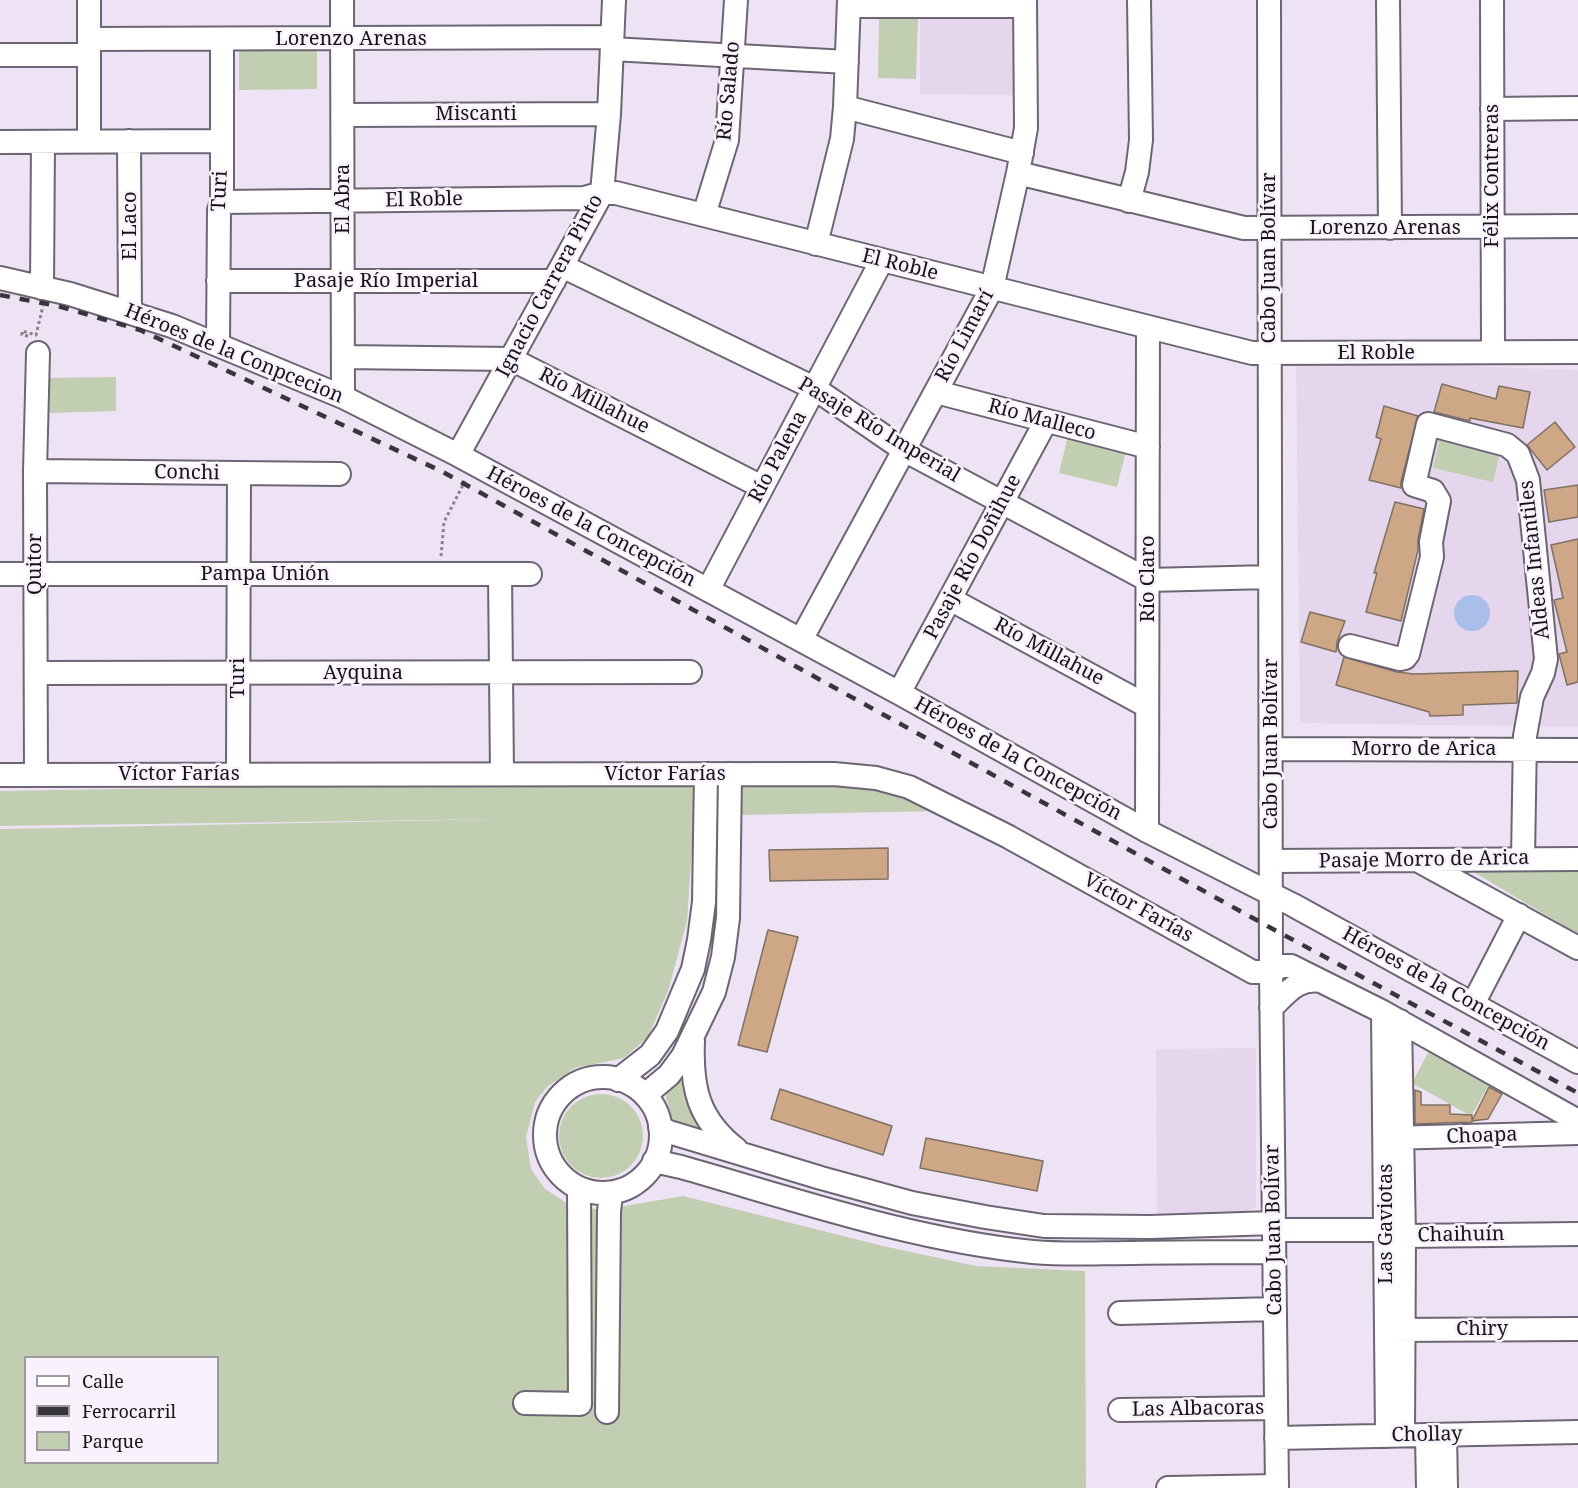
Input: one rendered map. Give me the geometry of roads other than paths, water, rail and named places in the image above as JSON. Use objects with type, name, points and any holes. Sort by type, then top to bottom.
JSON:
[{"type":"street","points":[[89,0],[89,141]]},
{"type":"street","name":"El Abra","points":[[342,0],[343,398]]},
{"type":"street","name":"Ignacio Carrera Pinto","points":[[466,459],[511,359],[602,193],[609,114],[614,0]]},
{"type":"street","name":"Río Salado","points":[[704,215],[727,140],[736,0]]},
{"type":"street","points":[[1130,201],[1141,140],[1139,0]]},
{"type":"street","name":"Cabo Juan Bolívar","points":[[1269,0],[1271,895],[1276,969],[1271,1008],[1277,1487]]},
{"type":"street","points":[[1388,0],[1390,228]]},
{"type":"street","name":"Félix Contreras","points":[[1492,0],[1493,352]]},
{"type":"street","points":[[816,244],[839,153],[845,106],[849,3],[1025,3]]},
{"type":"street","name":"Río Limarí","points":[[801,640],[992,288],[1026,128],[1025,3]]},
{"type":"street","name":"Lorenzo Arenas","points":[[0,55],[222,39],[342,39],[612,43],[733,55],[847,62]]},
{"type":"street","name":"Turi","points":[[218,344],[219,210],[222,202],[222,39]]},
{"type":"street","name":"Lorenzo Arenas","points":[[845,106],[1130,201],[1244,228],[1578,226]]},
{"type":"street","points":[[1492,109],[1578,108]]},
{"type":"street","name":"Miscanti","points":[[343,115],[609,114]]},
{"type":"street","name":"El Laco","points":[[129,141],[130,312]]},
{"type":"street","points":[[0,142],[222,141]]},
{"type":"street","points":[[43,142],[45,288]]},
{"type":"street","name":"El Roble","points":[[222,202],[584,198],[602,193],[616,193],[1252,353],[1578,352]]},
{"type":"street","name":"Río Palena","points":[[708,590],[882,260]]},
{"type":"street","name":"Pasaje Río Imperial","points":[[218,281],[343,281],[558,273],[814,388],[904,450],[1148,579],[1270,578]]},
{"type":"street","name":"Héroes de la Conpcecion","points":[[0,279],[45,288],[130,312],[218,344],[343,398],[466,459]]},
{"type":"street","name":"Río Claro","points":[[1147,831],[1148,327]]},
{"type":"street","name":"Quitor","points":[[36,775],[35,471],[38,355]]},
{"type":"street","name":"Río Millahue","points":[[343,357],[511,359],[762,487]]},
{"type":"street","name":"Río Malleco","points":[[936,392],[1148,447]]},
{"type":"street","name":"Pasaje Río Doñihue","points":[[899,693],[1046,421]]},
{"type":"street","name":"Aldeas Infantiles","points":[[1350,646],[1400,659],[1405,658],[1408,654],[1432,557],[1431,542],[1439,501],[1433,491],[1414,485],[1428,424],[1507,445],[1518,454],[1528,480],[1546,658],[1543,673],[1532,696],[1523,750]]},
{"type":"street","name":"Héroes de la Concepción","points":[[466,459],[899,693],[1147,831],[1293,905],[1578,1062]]},
{"type":"street","name":"Conchi","points":[[35,471],[339,474]]},
{"type":"street","name":"Turi","points":[[238,774],[239,473]]},
{"type":"street","name":"Pampa Unión","points":[[0,574],[530,574]]},
{"type":"street","points":[[500,574],[502,774]]},
{"type":"street","name":"Río Millahue","points":[[950,599],[1147,706]]},
{"type":"street","name":"Ayquina","points":[[36,673],[690,672]]},
{"type":"street","name":"Morro de Arica","points":[[1271,749],[1578,750]]},
{"type":"street","points":[[1523,750],[1523,859]]},
{"type":"street","points":[[618,1080],[650,1055],[667,1031],[693,969],[699,940],[704,883],[706,774]]},
{"type":"street","points":[[645,1095],[669,1075],[682,1056],[714,992],[723,957],[728,918],[730,774]]},
{"type":"street","name":"Víctor Farías","points":[[0,775],[834,774],[876,778],[909,787],[1009,837],[1253,972],[1276,969]]},
{"type":"street","points":[[1416,859],[1578,948]]},
{"type":"street","name":"Pasaje Morro de Arica","points":[[1271,861],[1578,859]]},
{"type":"street","points":[[704,883],[728,884]]},
{"type":"street","points":[[1473,1004],[1519,915]]},
{"type":"street","points":[[1276,969],[1291,966],[1322,981],[1392,1017],[1578,1121]]},
{"type":"street","points":[[1271,1008],[1299,982],[1322,981]]},
{"type":"street","name":"Las Gaviotas","points":[[1392,1017],[1395,1436]]},
{"type":"street","points":[[693,1036],[692,1065],[695,1092],[704,1114],[719,1136],[739,1152]]},
{"type":"street","points":[[591,1078],[611,1078],[629,1083],[645,1095],[657,1113],[660,1142],[654,1161],[640,1180],[628,1188],[601,1194],[579,1188],[568,1182],[555,1168],[548,1152],[545,1134],[549,1115],[559,1098],[573,1085],[591,1078]]},
{"type":"street","points":[[660,1128],[821,1178],[912,1203],[985,1217],[1044,1226],[1150,1227],[1274,1235]]},
{"type":"street","name":"Choapa","points":[[1394,1138],[1578,1133]]},
{"type":"street","points":[[654,1161],[921,1234],[1034,1252],[1074,1253],[1274,1235]]},
{"type":"street","points":[[525,1403],[580,1404],[579,1188]]},
{"type":"street","points":[[607,1412],[611,1193]]},
{"type":"street","name":"Chaihuín","points":[[1274,1235],[1578,1234]]},
{"type":"street","points":[[1120,1313],[1275,1309]]},
{"type":"street","name":"Chiry","points":[[1395,1330],[1578,1329]]},
{"type":"street","name":"Las Albacoras","points":[[1120,1410],[1276,1408]]},
{"type":"street","name":"Chollay","points":[[1276,1438],[1578,1432]]},
{"type":"street","points":[[1428,1488],[1436,1435]]},
{"type":"street","points":[[1436,1435],[1446,1488]]},
{"type":"street","points":[[1168,1488],[1277,1487]]},
{"type":"water","points":[[1472,595],[1485,600],[1490,613],[1485,626],[1472,631],[1459,626],[1454,613],[1459,600]]},
{"type":"railway","points":[[0,295],[58,306],[140,330],[441,471],[1271,928],[1578,1093]]}]
